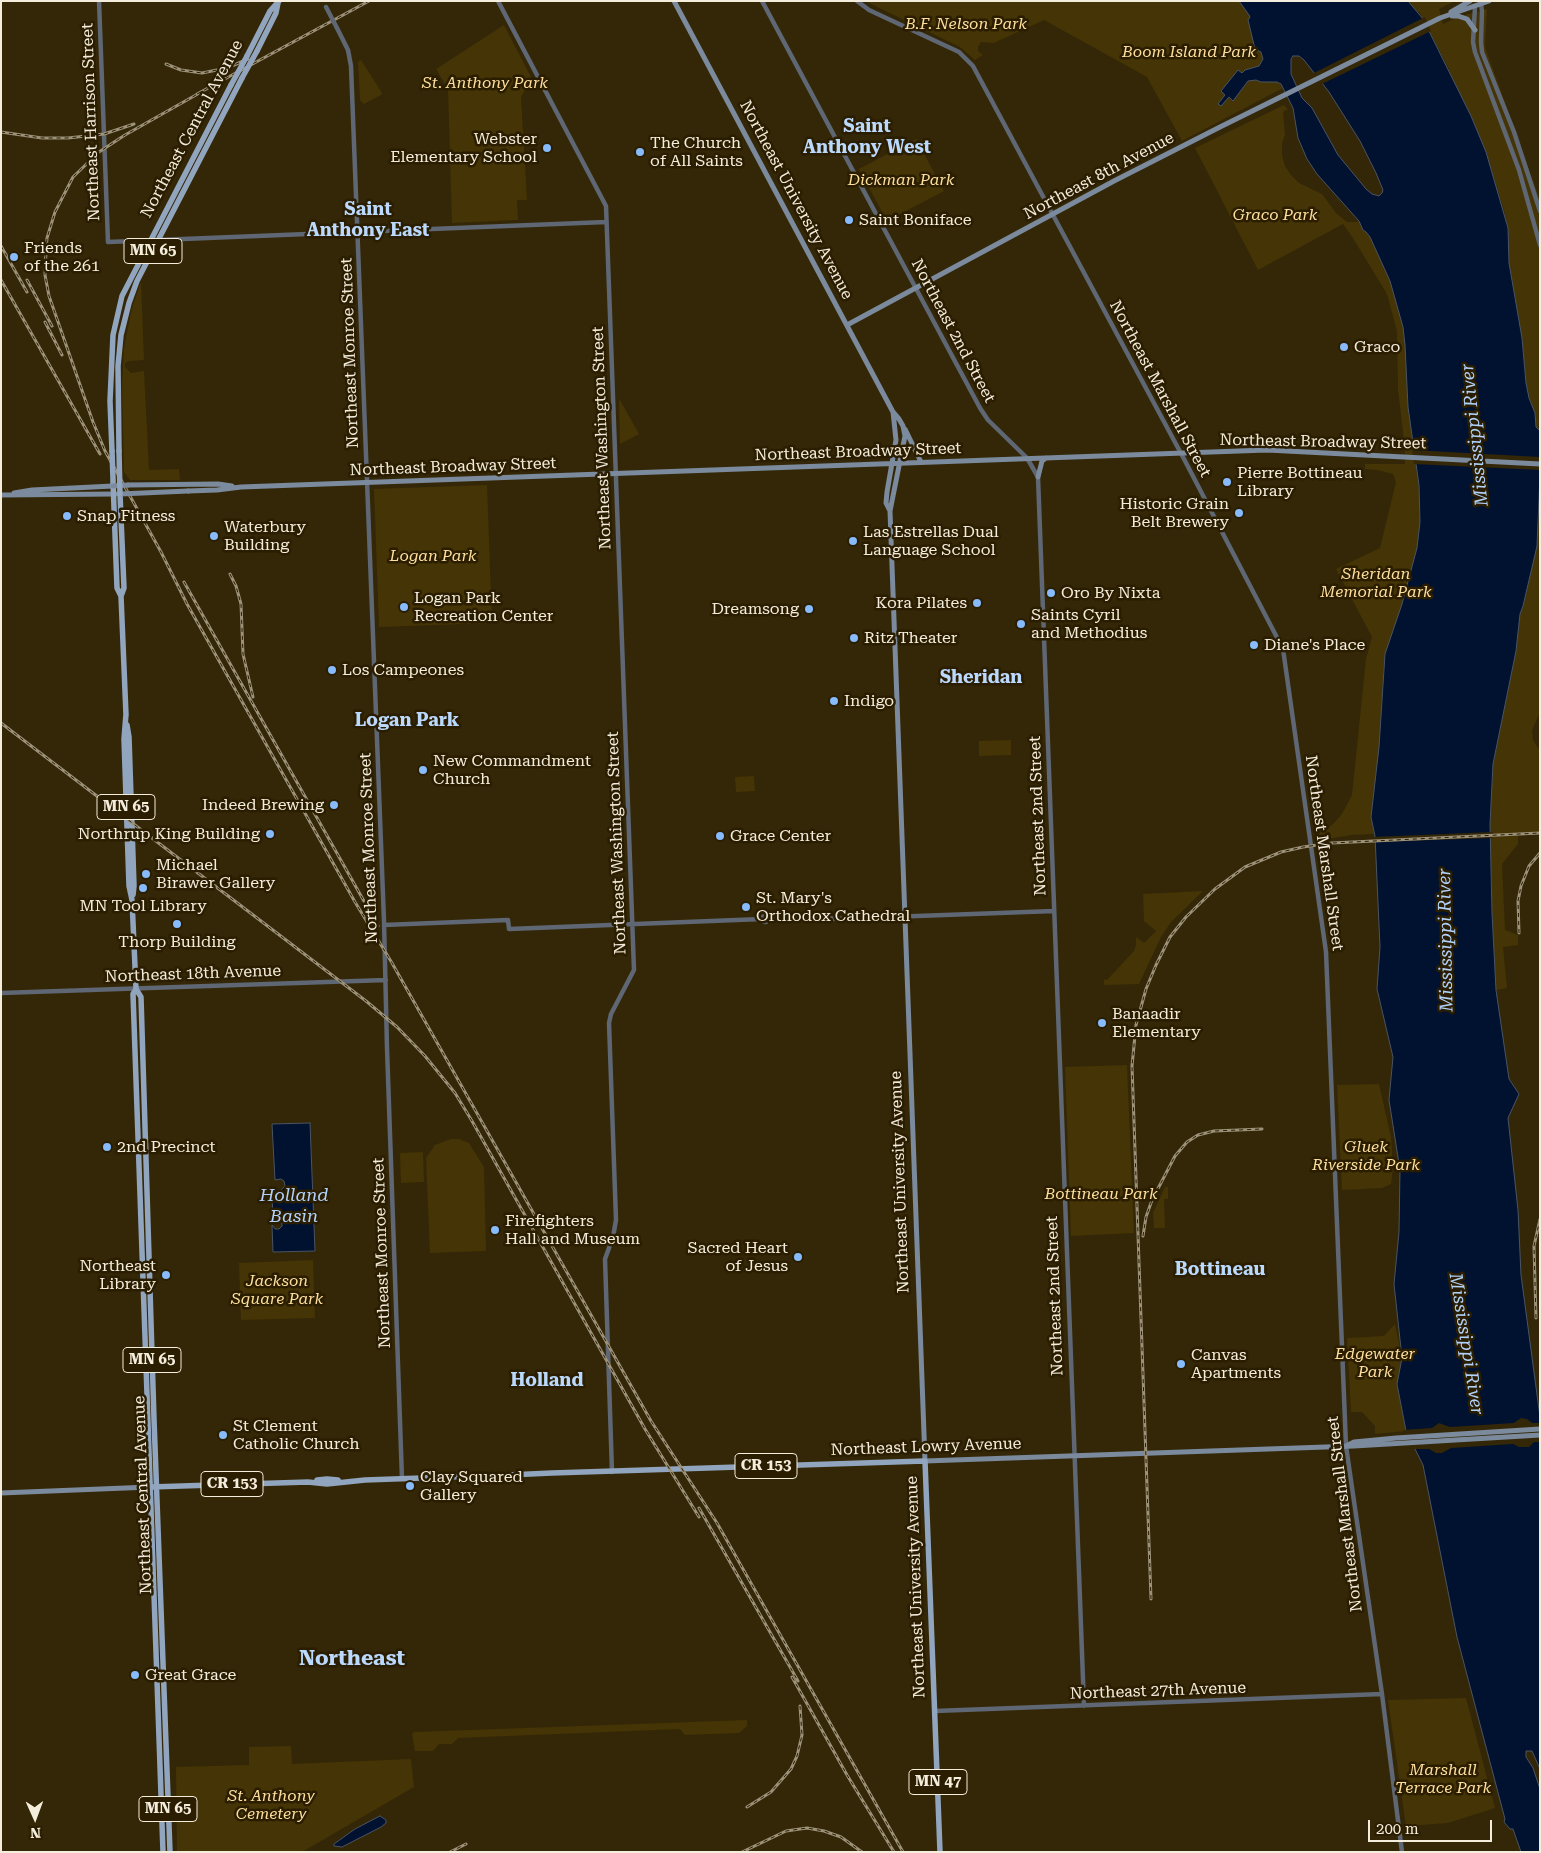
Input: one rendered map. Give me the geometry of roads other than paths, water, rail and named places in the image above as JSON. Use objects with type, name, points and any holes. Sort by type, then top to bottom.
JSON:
[{"type":"main road","name":"Northeast University Avenue","points":[[674,1],[893,412],[900,419],[905,436],[890,511],[940,1852]]},
{"type":"main road","points":[[1442,18],[1470,1]]},
{"type":"main road","points":[[1442,18],[1489,1]]},
{"type":"main road","name":"Northeast Central Avenue","points":[[116,486],[119,451],[118,366],[122,329],[133,292],[158,239],[257,51],[276,12],[277,2]]},
{"type":"main road","name":"Northeast Central Avenue","points":[[163,1852],[134,994],[136,988],[132,900],[129,886],[124,739],[126,714],[121,596],[124,588],[112,451],[110,401],[113,335],[122,296],[230,85],[270,11],[277,2]]},
{"type":"main road","points":[[1442,18],[1458,16],[1464,18],[1472,25],[1474,30]]},
{"type":"main road","name":"Northeast 8th Avenue","points":[[846,325],[1154,161],[1442,18]]},
{"type":"main road","points":[[130,241],[135,243],[140,249],[138,264]]},
{"type":"main road","name":"Northeast University Avenue","points":[[890,511],[886,503],[886,492],[896,434],[893,412]]},
{"type":"main road","points":[[903,426],[921,462]]},
{"type":"main road","name":"Northeast Broadway Street","points":[[1,495],[117,494],[367,482],[1267,450],[1540,464]]},
{"type":"main road","points":[[1038,477],[1042,461],[1046,458]]},
{"type":"main road","name":"Northeast Broadway Street","points":[[1,495],[32,490],[116,486],[218,484],[241,487]]},
{"type":"main road","name":"Northeast Central Avenue","points":[[117,494],[116,563],[117,588],[121,596]]},
{"type":"main road","name":"Northeast Central Avenue","points":[[136,988],[141,997],[170,1852]]},
{"type":"main road","name":"CR 153","points":[[1495,1434],[1540,1429]]},
{"type":"main road","name":"Northeast Lowry Avenue","points":[[1,1493],[308,1482],[327,1479],[347,1481],[493,1474],[612,1472],[1346,1446],[1495,1434]]},
{"type":"main road","name":"CR 153","points":[[1495,1434],[1540,1435]]},
{"type":"street","name":"Northeast Harrison Street","points":[[98,1],[108,242],[130,241]]},
{"type":"street","name":"Northeast Monroe Street","points":[[323,1],[348,50],[352,66],[386,980],[402,1479]]},
{"type":"street","name":"Northeast Washington Street","points":[[498,1],[606,206],[634,970],[611,1014],[609,1023],[616,1220],[613,1237],[605,1259],[612,1472]]},
{"type":"street","name":"Northeast 2nd Street","points":[[762,1],[984,414],[1027,458],[1038,477],[1084,1706]]},
{"type":"street","name":"Northeast Marshall Street","points":[[857,1],[869,10],[959,52],[967,58],[1053,215],[1283,649],[1326,952],[1346,1446],[1382,1694],[1402,1852]]},
{"type":"street","points":[[1481,4],[1480,42],[1482,52],[1514,132],[1540,211]]},
{"type":"street","points":[[1475,7],[1473,42],[1475,52],[1510,143],[1540,245]]},
{"type":"street","points":[[130,241],[606,222]]},
{"type":"street","points":[[384,925],[508,920],[509,929],[762,919],[765,922],[768,918],[823,917],[835,919],[1054,911]]},
{"type":"street","name":"Northeast 18th Avenue","points":[[1,994],[386,980]]},
{"type":"street","name":"Northeast 27th Avenue","points":[[935,1711],[1382,1694]]},
{"type":"water","name":"Mississippi River","points":[[1239,1],[1408,1],[1423,19],[1471,116],[1486,152],[1508,228],[1509,263],[1522,338],[1526,383],[1535,413],[1536,427],[1540,431],[1540,475],[1537,546],[1520,614],[1516,651],[1493,764],[1490,824],[1496,990],[1509,1079],[1519,1094],[1508,1118],[1518,1210],[1521,1275],[1540,1417],[1540,1769],[1532,1751],[1526,1751],[1526,1757],[1533,1768],[1540,1789],[1540,1852],[1521,1852],[1513,1829],[1510,1829],[1504,1822],[1505,1819],[1457,1637],[1423,1465],[1406,1431],[1397,1384],[1402,1358],[1394,1284],[1399,1232],[1400,1170],[1389,1100],[1393,1057],[1377,989],[1380,947],[1375,836],[1371,817],[1379,747],[1385,654],[1402,604],[1417,548],[1420,522],[1419,485],[1408,407],[1403,327],[1390,281],[1370,237],[1363,230],[1359,221],[1317,174],[1307,159],[1298,138],[1293,108],[1281,84],[1256,80],[1248,81],[1233,101],[1229,97],[1221,106],[1218,104],[1225,95],[1221,91],[1238,70],[1242,73],[1245,70],[1259,66],[1263,59],[1261,52],[1255,49],[1248,20],[1250,17]],"holes":[[[1293,56],[1299,56],[1329,92],[1360,141],[1383,190],[1379,196],[1372,194],[1366,189],[1338,155],[1312,108],[1302,98],[1291,74],[1291,59]]]},
{"type":"water","name":"Holland Basin","points":[[310,1123],[315,1251],[273,1252],[272,1225],[275,1229],[279,1229],[282,1226],[282,1222],[279,1220],[273,1221],[272,1192],[280,1191],[285,1186],[284,1181],[281,1179],[275,1180],[272,1124]]},
{"type":"water","points":[[380,1816],[386,1820],[386,1823],[381,1827],[342,1847],[334,1846],[334,1844],[355,1829]]},
{"type":"railway","points":[[197,94],[369,1]]},
{"type":"railway","points":[[166,64],[181,70],[202,73],[227,68],[248,59]]},
{"type":"railway","points":[[203,91],[125,135],[99,152],[73,177],[55,212],[47,238],[45,275],[49,296],[93,422],[105,451],[161,552],[187,604],[355,902],[392,963],[651,1421],[717,1523],[903,1852]]},
{"type":"railway","points":[[1,132],[42,138],[68,138],[104,134],[134,124]]},
{"type":"railway","points":[[1,246],[27,292]]},
{"type":"railway","points":[[1,280],[100,454]]},
{"type":"railway","points":[[27,280],[52,326]]},
{"type":"railway","points":[[45,322],[62,355]]},
{"type":"railway","points":[[230,574],[236,586],[241,604],[243,654],[253,697]]},
{"type":"railway","points":[[184,582],[378,926]]},
{"type":"railway","points":[[1,723],[366,1001],[397,1027],[425,1056],[455,1093],[472,1121],[645,1429],[699,1517]]},
{"type":"railway","points":[[1151,1599],[1132,1066],[1136,1025],[1146,989],[1170,937],[1186,917],[1215,889],[1245,867],[1281,852],[1332,843],[1540,833]]},
{"type":"railway","points":[[1519,933],[1518,901],[1521,886],[1529,866],[1540,853]]},
{"type":"railway","points":[[1143,1236],[1146,1217],[1152,1200],[1175,1156],[1187,1142],[1198,1135],[1214,1131],[1262,1129]]},
{"type":"railway","points":[[1536,1318],[1534,1246],[1540,1219]]},
{"type":"railway","points":[[699,1508],[798,1681]]},
{"type":"railway","points":[[792,1677],[847,1775],[894,1852]]},
{"type":"railway","points":[[747,1807],[771,1792],[791,1769],[797,1756],[802,1735],[800,1706]]},
{"type":"railway","points":[[742,1852],[786,1831],[807,1828],[841,1837],[862,1852]]},
{"type":"railway","points":[[450,1852],[466,1844]]},
{"type":"place","name":"Webster Elementary School","points":[[547,148]]},
{"type":"place","name":"The Church of All Saints","points":[[640,152]]},
{"type":"place","name":"Saint Boniface","points":[[849,220]]},
{"type":"place","name":"Friends of the 261","points":[[14,257]]},
{"type":"place","name":"Graco","points":[[1344,347]]},
{"type":"place","name":"Pierre Bottineau Library","points":[[1227,482]]},
{"type":"place","name":"Historic Grain Belt Brewery","points":[[1239,513]]},
{"type":"place","name":"Snap Fitness","points":[[67,516]]},
{"type":"place","name":"Waterbury Building","points":[[214,536]]},
{"type":"place","name":"Las Estrellas Dual Language School","points":[[853,541]]},
{"type":"place","name":"Oro By Nixta","points":[[1051,593]]},
{"type":"place","name":"Kora Pilates","points":[[977,603]]},
{"type":"place","name":"Logan Park Recreation Center","points":[[404,607]]},
{"type":"place","name":"Dreamsong","points":[[809,609]]},
{"type":"place","name":"Saints Cyril and Methodius","points":[[1021,624]]},
{"type":"place","name":"Ritz Theater","points":[[854,638]]},
{"type":"place","name":"Diane's Place","points":[[1254,645]]},
{"type":"place","name":"Los Campeones","points":[[332,670]]},
{"type":"place","name":"Indigo","points":[[834,701]]},
{"type":"place","name":"New Commandment Church","points":[[423,770]]},
{"type":"place","name":"Indeed Brewing","points":[[334,805]]},
{"type":"place","name":"Northrup King Building","points":[[270,834]]},
{"type":"place","name":"Grace Center","points":[[720,836]]},
{"type":"place","name":"Michael Birawer Gallery","points":[[146,874]]},
{"type":"place","name":"MN Tool Library","points":[[143,888]]},
{"type":"place","name":"St. Mary's Orthodox Cathedral","points":[[746,907]]},
{"type":"place","name":"Thorp Building","points":[[177,924]]},
{"type":"place","name":"Banaadir Elementary","points":[[1102,1023]]},
{"type":"place","name":"2nd Precinct","points":[[107,1147]]},
{"type":"place","name":"Firefighters Hall and Museum","points":[[495,1230]]},
{"type":"place","name":"Sacred Heart of Jesus","points":[[798,1257]]},
{"type":"place","name":"Northeast Library","points":[[166,1275]]},
{"type":"place","name":"Canvas Apartments","points":[[1181,1364]]},
{"type":"place","name":"St Clement Catholic Church","points":[[223,1435]]},
{"type":"place","name":"Clay Squared Gallery","points":[[410,1486]]},
{"type":"place","name":"Great Grace","points":[[135,1675]]},
{"type":"district","name":"Saint Anthony West","points":[[867,137]]},
{"type":"district","name":"Saint Anthony East","points":[[368,220]]},
{"type":"district","name":"Sheridan","points":[[981,678]]},
{"type":"district","name":"Logan Park","points":[[407,721]]},
{"type":"district","name":"Bottineau","points":[[1220,1270]]},
{"type":"district","name":"Holland","points":[[547,1381]]},
{"type":"district","name":"Northeast","points":[[352,1659]]},
{"type":"park label","name":"B.F. Nelson Park","points":[[966,24]]},
{"type":"park label","name":"Boom Island Park","points":[[1189,52]]},
{"type":"park label","name":"St. Anthony Park","points":[[485,83]]},
{"type":"park label","name":"Dickman Park","points":[[901,180]]},
{"type":"park label","name":"Graco Park","points":[[1275,215]]},
{"type":"park label","name":"Sheridan Memorial Park","points":[[1376,583]]},
{"type":"park label","name":"Gluek Riverside Park","points":[[1366,1156]]},
{"type":"park label","name":"Bottineau Park","points":[[1101,1194]]},
{"type":"park label","name":"Jackson Square Park","points":[[277,1290]]},
{"type":"park label","name":"Edgewater Park","points":[[1375,1363]]},
{"type":"park label","name":"Marshall Terrace Park","points":[[1443,1779]]},
{"type":"park label","name":"St. Anthony Cemetery","points":[[271,1805]]}]
